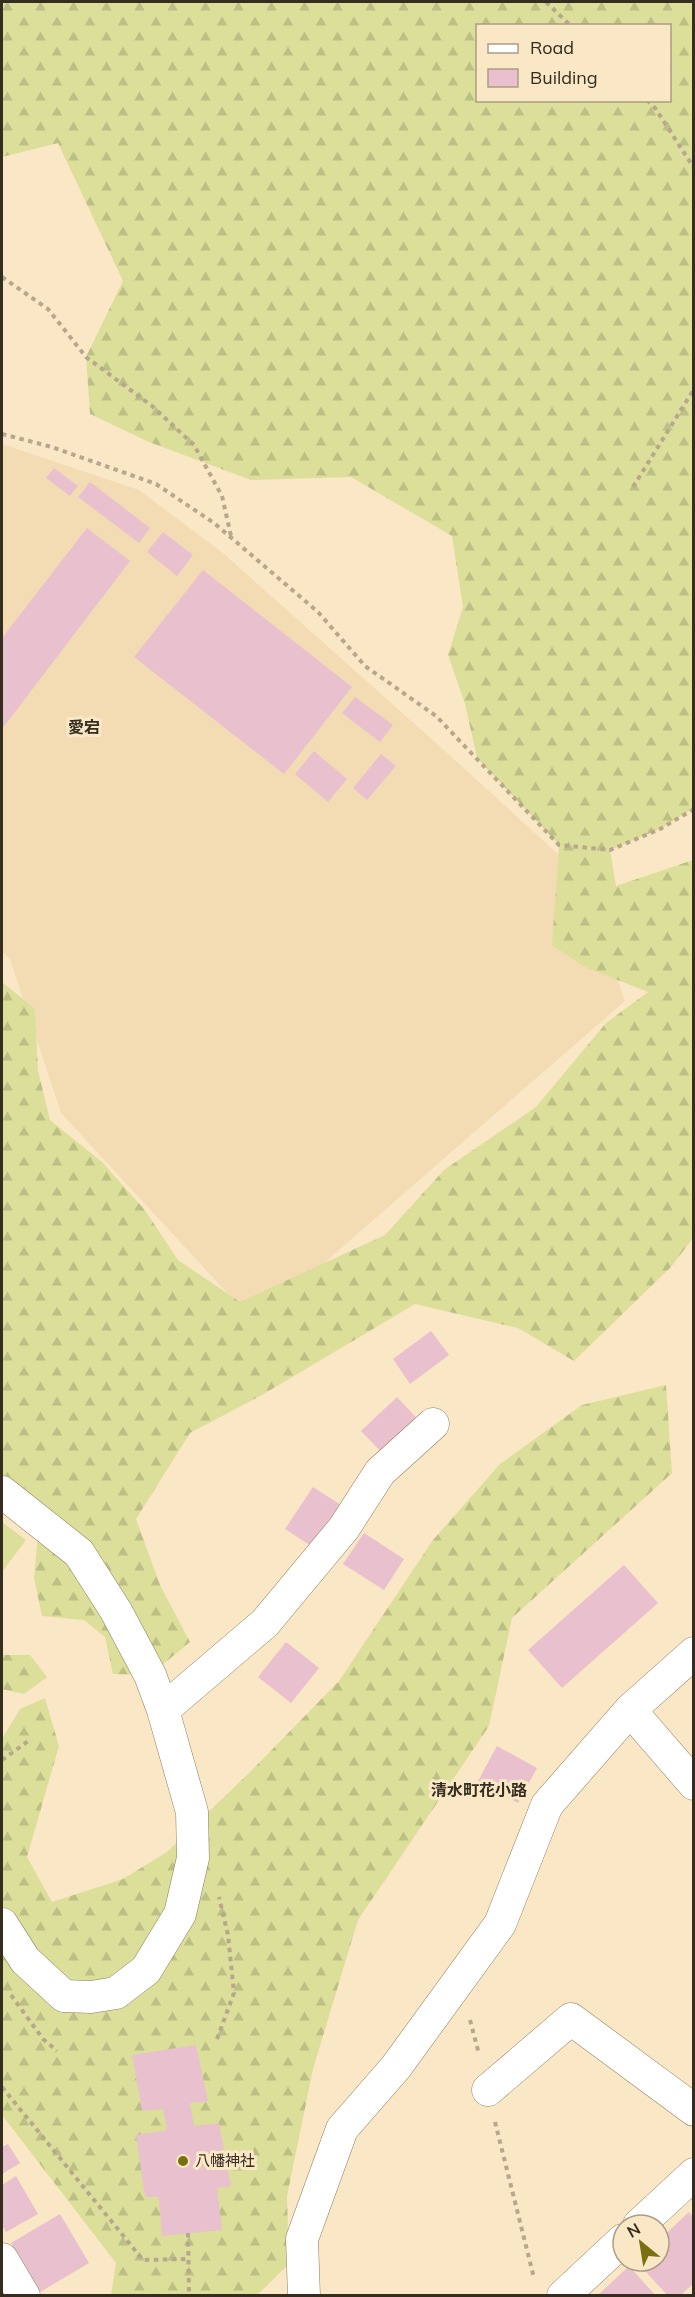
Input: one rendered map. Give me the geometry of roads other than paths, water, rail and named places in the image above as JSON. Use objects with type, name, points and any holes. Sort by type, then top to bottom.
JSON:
[{"type":"street","points":[[163,1710],[266,1623],[344,1528],[380,1472],[434,1425]]},
{"type":"street","points":[[2,1492],[79,1553],[121,1620],[150,1675],[163,1710],[192,1812],[193,1857],[180,1914],[146,1970],[116,1993],[91,1997],[63,1996],[26,1960],[2,1924]]},
{"type":"street","points":[[304,2295],[302,2239],[342,2129],[396,2067],[500,1924],[547,1805],[630,1710],[693,1653]]},
{"type":"street","points":[[630,1710],[693,1784]]},
{"type":"street","points":[[488,2090],[571,2019],[693,2110]]},
{"type":"street","points":[[652,2213],[693,2174]]},
{"type":"street","points":[[549,2290],[611,2248]]},
{"type":"street","points":[[2,2259],[24,2295]]},
{"type":"place","name":"八幡神社","points":[[183,2161]]},
{"type":"district","name":"愛宕","points":[[84,727]]},
{"type":"district","name":"清水町花小路","points":[[479,1790]]}]
